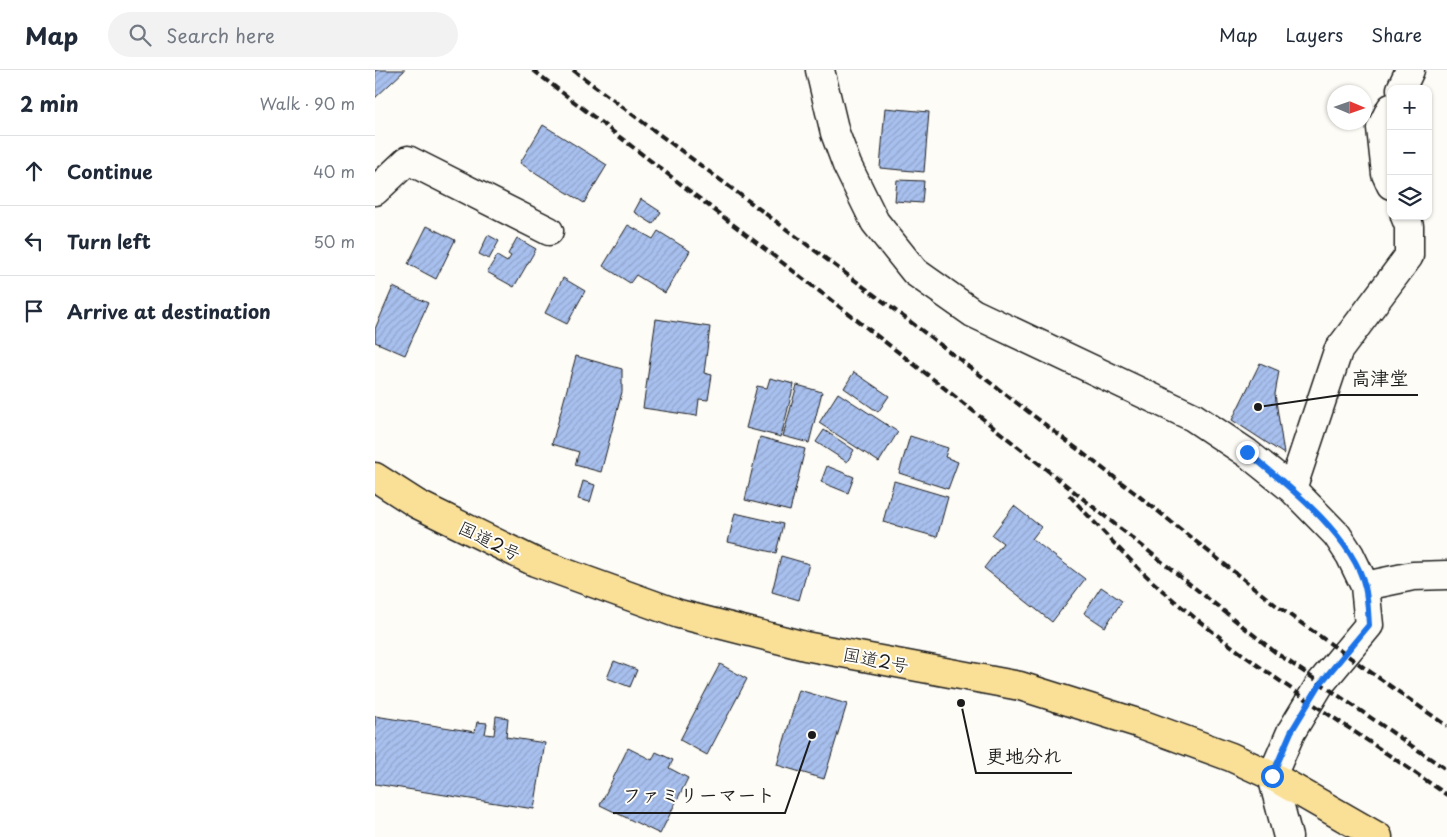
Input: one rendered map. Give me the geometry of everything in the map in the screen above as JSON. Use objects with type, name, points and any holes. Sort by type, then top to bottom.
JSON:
[{"type":"highway","name":"国道2号","points":[[375,478],[417,504],[535,562],[679,614],[805,646],[1020,686],[1141,724],[1231,757],[1272,776],[1378,837]]},
{"type":"street","points":[[819,70],[835,133],[847,164],[875,222],[915,272],[973,313],[1193,417],[1247,452],[1292,489],[1337,535],[1350,555],[1365,586],[1369,625],[1320,684],[1291,732],[1272,776],[1288,837]]},
{"type":"street","points":[[1403,85],[1410,70]]},
{"type":"street","points":[[1387,116],[1381,128],[1387,176]]},
{"type":"street","points":[[375,191],[408,160],[549,230]]},
{"type":"street","points":[[1292,489],[1338,351],[1409,256],[1409,226],[1407,220]]},
{"type":"street","points":[[1365,586],[1413,576],[1447,575]]},
{"type":"building","points":[[375,70],[405,70],[375,98]]},
{"type":"building","points":[[885,108],[929,112],[924,172],[880,168]]},
{"type":"building","points":[[543,125],[607,165],[584,203],[520,163]]},
{"type":"building","points":[[897,180],[924,181],[922,203],[895,201]]},
{"type":"building","points":[[641,199],[661,212],[653,224],[634,212]]},
{"type":"building","points":[[628,225],[653,239],[658,231],[690,251],[665,293],[636,275],[630,283],[603,266]]},
{"type":"building","points":[[427,226],[455,240],[436,279],[408,264]]},
{"type":"building","points":[[488,235],[499,241],[489,259],[479,254]]},
{"type":"building","points":[[517,238],[536,249],[514,287],[487,272],[497,256],[507,262],[511,256],[508,254]]},
{"type":"building","points":[[563,278],[585,291],[567,324],[545,313]]},
{"type":"building","points":[[393,287],[428,303],[405,355],[375,342],[375,329]]},
{"type":"building","points":[[656,319],[710,327],[704,373],[712,375],[708,400],[699,399],[697,416],[643,408]]},
{"type":"building","points":[[576,356],[622,369],[622,392],[601,472],[575,465],[579,452],[552,444]]},
{"type":"building","points":[[1260,363],[1279,371],[1275,394],[1284,454],[1232,420]]},
{"type":"building","points":[[854,372],[889,396],[878,412],[844,388]]},
{"type":"building","points":[[770,378],[794,384],[781,437],[746,428],[757,386],[767,388]]},
{"type":"building","points":[[797,385],[822,392],[809,443],[783,436]]},
{"type":"building","points":[[838,393],[898,432],[879,462],[819,423]]},
{"type":"building","points":[[824,430],[854,450],[847,462],[816,442]]},
{"type":"building","points":[[910,436],[948,448],[945,457],[958,462],[948,489],[899,473]]},
{"type":"building","points":[[760,437],[805,449],[790,511],[745,500]]},
{"type":"building","points":[[827,466],[854,477],[848,493],[821,482]]},
{"type":"building","points":[[583,481],[595,485],[590,502],[578,499]]},
{"type":"building","points":[[894,481],[948,497],[937,537],[883,522]]},
{"type":"building","points":[[1014,506],[1041,527],[1032,539],[1085,579],[1052,622],[984,568],[1003,543],[992,535]]},
{"type":"building","points":[[735,513],[783,524],[776,553],[728,542]]},
{"type":"building","points":[[781,556],[809,564],[799,600],[772,592]]},
{"type":"building","points":[[1101,587],[1122,601],[1105,627],[1084,613]]},
{"type":"building","points":[[614,661],[637,670],[630,687],[607,678]]},
{"type":"building","points":[[720,664],[747,679],[707,755],[680,740]]},
{"type":"building","points":[[799,690],[847,704],[824,779],[777,765]]},
{"type":"building","points":[[375,716],[475,732],[477,722],[487,723],[485,734],[494,735],[496,716],[508,718],[506,737],[545,743],[534,809],[375,784]]},
{"type":"building","points":[[628,748],[652,760],[656,752],[673,760],[669,768],[688,778],[660,834],[600,805]]},
{"type":"railway","points":[[533,70],[933,379],[1275,652],[1447,770]]},
{"type":"railway","points":[[573,70],[908,320],[1135,493],[1277,606],[1447,726]]},
{"type":"railway","points":[[1069,495],[1139,569],[1198,620],[1267,672],[1447,795]]},
{"type":"place","name":"高津堂","points":[[1258,407]]},
{"type":"place","name":"更地分れ","points":[[961,703]]},
{"type":"place","name":"ファミリーマート","points":[[812,735]]},
{"type":"route","points":[[1247,452],[1292,489],[1337,535],[1350,555],[1365,586],[1369,625],[1320,684],[1291,732],[1272,776]]}]
